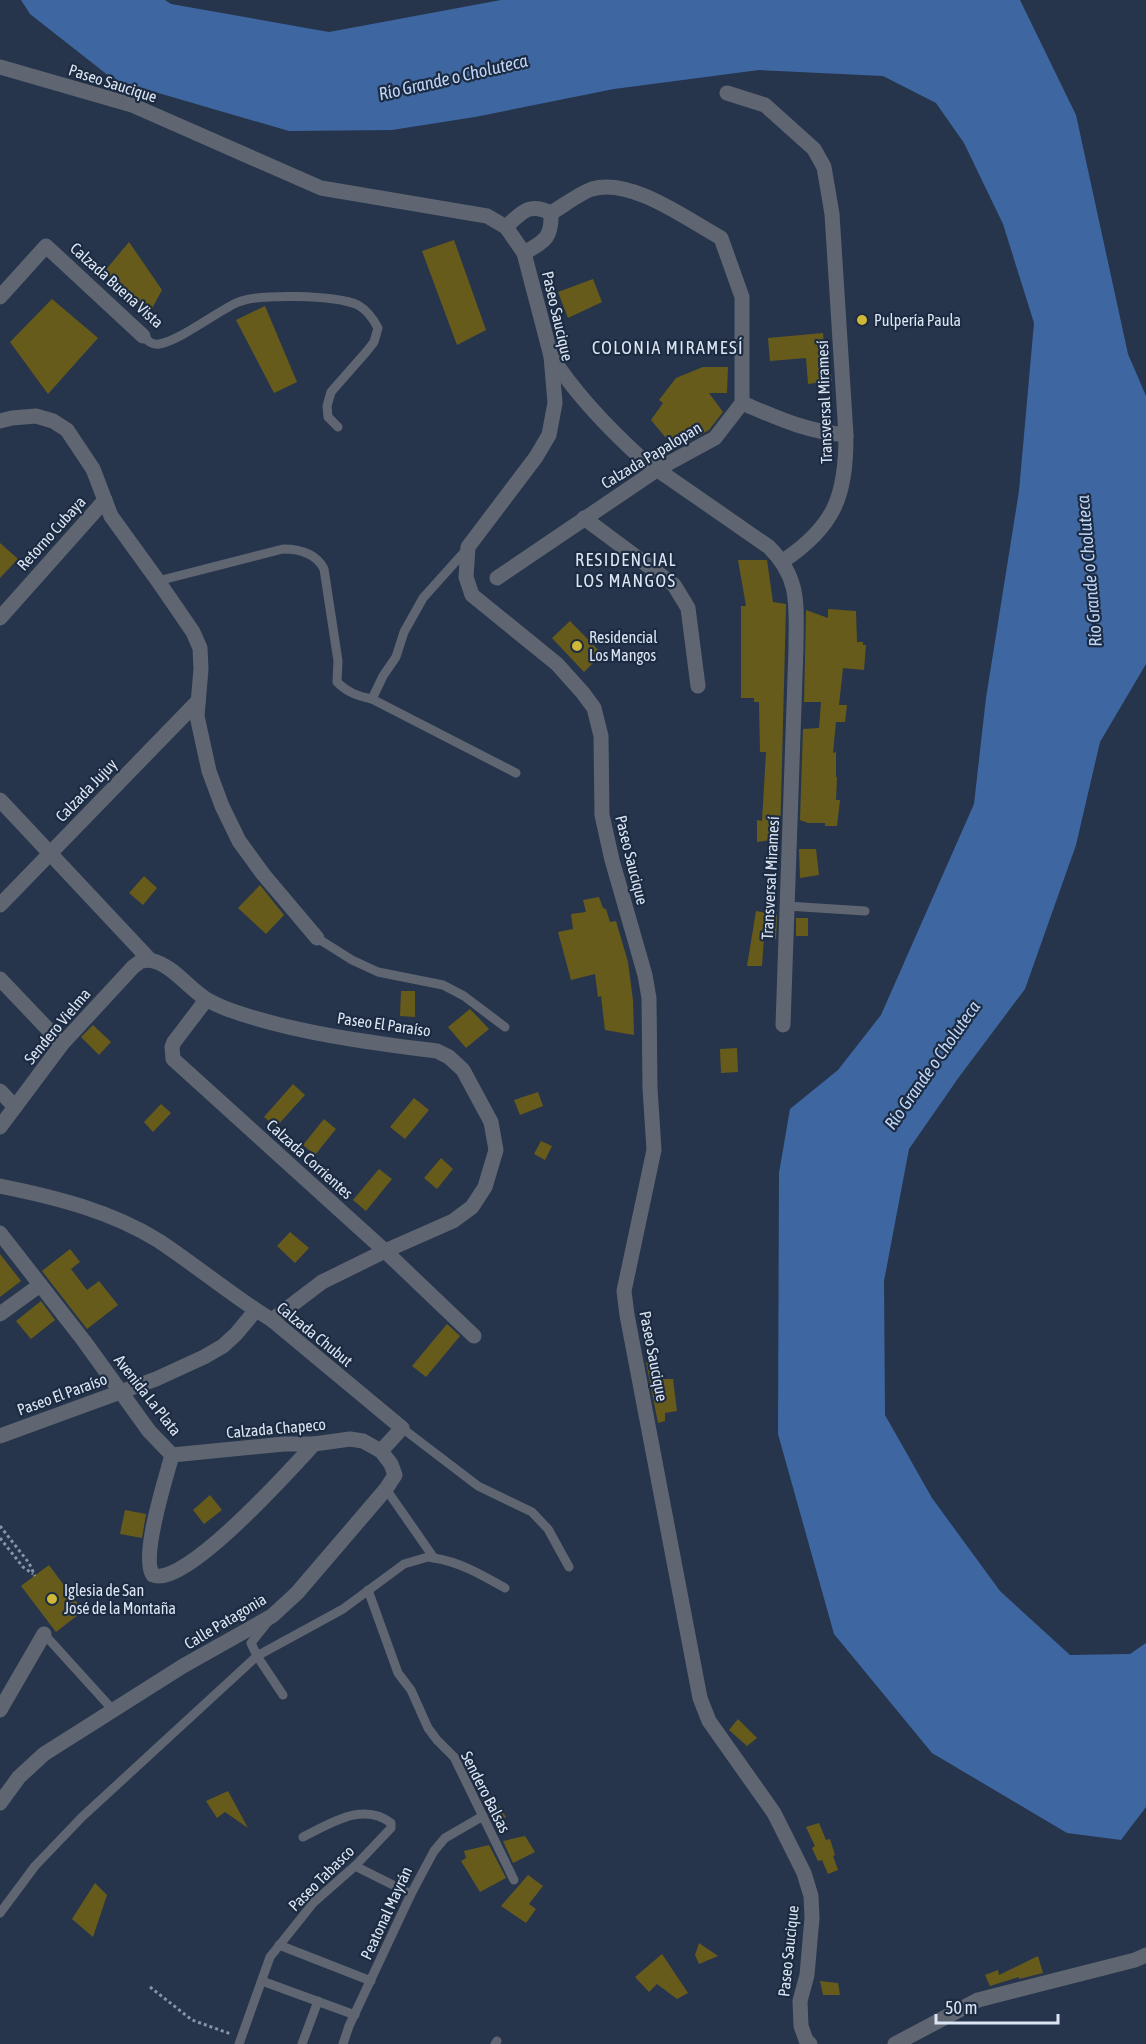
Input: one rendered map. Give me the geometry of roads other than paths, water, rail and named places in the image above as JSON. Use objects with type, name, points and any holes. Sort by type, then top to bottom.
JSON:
[{"type":"street","name":"Paseo Saucique","points":[[0,67],[132,105],[321,188],[487,216],[506,227],[524,253],[551,356],[555,403],[549,435],[536,457],[468,547],[466,577],[472,595],[557,664],[594,708],[601,736],[602,815],[612,860],[645,975],[649,998],[650,1088],[654,1150],[624,1291],[627,1315],[700,1698],[709,1721],[774,1814],[804,1873],[811,1896],[812,1918],[807,1975],[800,2001],[801,2026],[810,2044]]},
{"type":"street","name":"Transversal Miramesí","points":[[727,93],[765,105],[814,149],[824,167],[832,214],[846,435],[846,466],[840,497],[814,537],[783,561],[792,581],[796,600],[783,1025]]},
{"type":"street","points":[[551,213],[592,189],[618,187],[643,194],[721,238],[742,297],[742,403],[791,424],[818,432],[846,435]]},
{"type":"street","points":[[506,227],[523,210],[539,207],[551,213]]},
{"type":"street","points":[[524,253],[544,242],[552,230],[551,213]]},
{"type":"street","name":"Calzada Buena Vista","points":[[0,297],[46,246],[143,336]]},
{"type":"street","points":[[551,356],[564,377],[633,452],[769,547],[783,561]]},
{"type":"street","name":"Calzada Papalopan","points":[[497,578],[658,469],[715,438],[742,403]]},
{"type":"street","points":[[0,421],[36,416],[53,421],[67,430],[93,469],[111,516],[193,632],[200,648],[201,669],[197,716],[210,771],[226,815],[239,841],[263,874],[317,938]]},
{"type":"street","name":"Retorno Cubaya","points":[[0,618],[105,501]]},
{"type":"street","points":[[584,518],[674,585],[688,608],[698,686]]},
{"type":"street","name":"Calzada Jujuy","points":[[0,904],[198,701]]},
{"type":"street","name":"Paseo El Paraíso","points":[[0,800],[150,960],[166,967],[206,1000],[264,1020],[326,1034],[437,1050],[463,1070],[491,1122],[496,1150],[486,1187],[472,1207],[453,1221],[322,1282],[272,1320]]},
{"type":"street","name":"Sendero Vielma","points":[[0,1127],[62,1044],[133,967],[150,960]]},
{"type":"street","points":[[0,979],[62,1044]]},
{"type":"street","name":"Calzada Corrientes","points":[[206,1000],[174,1042],[171,1053],[173,1059],[385,1251],[474,1336]]},
{"type":"street","points":[[0,1091],[15,1107]]},
{"type":"street","name":"Calzada Chubut","points":[[0,1186],[41,1194],[86,1207],[157,1240],[272,1320],[402,1428]]},
{"type":"street","name":"Avenida La Plata","points":[[0,1233],[84,1341],[149,1431],[172,1455],[149,1546],[150,1570],[158,1577],[183,1567],[226,1534],[259,1504],[314,1444]]},
{"type":"street","points":[[0,1314],[40,1285]]},
{"type":"street","name":"Paseo El Paraíso","points":[[0,1436],[156,1379],[204,1357],[223,1346],[255,1310]]},
{"type":"street","points":[[386,1489],[394,1475],[392,1464],[381,1451],[402,1428]]},
{"type":"street","name":"Calzada Chapeco","points":[[172,1455],[350,1439],[363,1441],[381,1451]]},
{"type":"street","name":"Calle Patagonia","points":[[0,1803],[19,1777],[44,1754],[183,1666],[272,1616],[297,1593],[386,1489]]},
{"type":"street","points":[[0,1710],[44,1634]]},
{"type":"street","points":[[895,2044],[978,2000],[1135,1960],[1146,1954]]},
{"type":"lane","name":"Calzada Buena Vista","points":[[143,336],[153,344],[171,340],[237,303],[254,298],[335,298],[358,306],[372,315],[378,328],[374,342],[331,392],[327,406],[328,417],[338,427]]},
{"type":"lane","points":[[372,699],[383,676],[396,657],[405,632],[423,598],[468,547]]},
{"type":"lane","points":[[158,580],[283,549],[295,549],[313,556],[320,561],[324,569],[338,661],[337,682],[345,690],[372,699],[516,773]]},
{"type":"lane","points":[[787,906],[865,911]]},
{"type":"lane","points":[[317,938],[352,960],[378,972],[443,985],[464,996],[505,1027]]},
{"type":"lane","name":"Calzada Chubut","points":[[402,1428],[478,1486],[532,1512],[548,1528],[569,1567]]},
{"type":"lane","points":[[386,1489],[434,1558]]},
{"type":"lane","points":[[0,1913],[35,1866],[82,1817],[257,1656],[343,1609],[404,1564],[428,1557],[446,1560],[475,1570],[505,1588]]},
{"type":"lane","name":"Sendero Balsas","points":[[368,1590],[398,1673],[411,1690],[428,1728],[454,1757],[514,1880]]},
{"type":"lane","points":[[272,1616],[251,1643],[283,1695]]},
{"type":"lane","points":[[44,1634],[113,1710]]},
{"type":"lane","name":"Paseo Tabasco","points":[[240,2041],[270,1957],[314,1902],[355,1866],[391,1828],[391,1823],[372,1812],[358,1813],[303,1837]]},
{"type":"lane","name":"Peatonal Mayrán","points":[[343,2044],[411,1894],[434,1851],[445,1838],[483,1816]]},
{"type":"lane","points":[[355,1866],[411,1894]]},
{"type":"lane","points":[[279,1945],[371,1981]]},
{"type":"lane","points":[[262,1981],[355,2015]]},
{"type":"lane","points":[[302,2044],[318,2001]]},
{"type":"water","name":"Río Grande o Choluteca","points":[[21,0],[165,0],[171,4],[329,32],[501,0],[1020,0],[1076,115],[1128,354],[1146,396],[1146,664],[1100,742],[1076,845],[1025,989],[909,1149],[884,1281],[885,1415],[932,1498],[1000,1591],[1070,1655],[1130,1654],[1146,1643],[1146,1807],[1121,1840],[1067,1833],[932,1753],[834,1634],[778,1434],[779,1173],[790,1109],[838,1070],[881,1015],[974,804],[986,698],[1019,491],[1034,323],[1003,224],[964,143],[936,103],[883,76],[759,70],[614,89],[475,117],[392,130],[289,131],[114,80],[30,14]]},
{"type":"place","name":"Pulpería Paula","points":[[862,320]]},
{"type":"place","name":"Residencial Los Mangos","points":[[577,646]]},
{"type":"place","name":"Iglesia de San José de la Montaña","points":[[52,1599]]},
{"type":"district","name":"COLONIA MIRAMESÍ","points":[[668,347]]},
{"type":"district","name":"RESIDENCIAL LOS MANGOS","points":[[626,569]]}]
